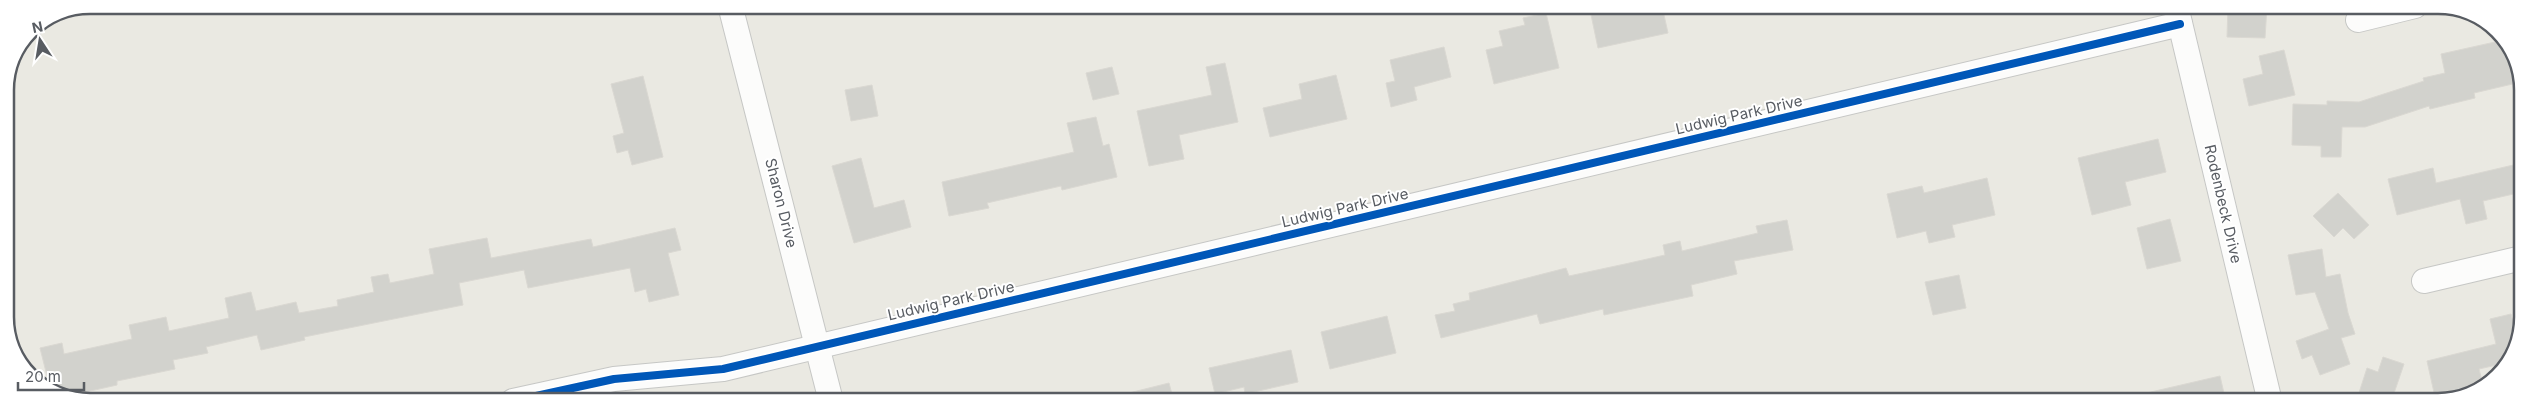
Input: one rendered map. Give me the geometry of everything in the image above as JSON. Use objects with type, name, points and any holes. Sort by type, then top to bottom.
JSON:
[{"type":"street","name":"Sharon Drive","points":[[732,14],[829,393]]},
{"type":"street","points":[[2358,20],[2382,14]]},
{"type":"street","name":"Ludwig Park Drive","points":[[548,393],[614,378],[722,369],[818,347],[2178,15]]},
{"type":"street","name":"Rodenbeck Drive","points":[[2178,15],[2268,393]]},
{"type":"street","points":[[2424,281],[2514,260]]},
{"type":"building","points":[[1546,14],[1559,68],[1494,84],[1486,50],[1503,46],[1499,31],[1525,25],[1523,18]]},
{"type":"building","points":[[1591,14],[1664,14],[1668,33],[1598,48]]},
{"type":"building","points":[[2228,14],[2266,14],[2265,38],[2227,37]]},
{"type":"building","points":[[2497,41],[2510,65],[2514,84],[2474,93],[2475,98],[2430,109],[2429,106],[2365,127],[2342,127],[2341,157],[2321,157],[2321,146],[2292,145],[2293,104],[2327,105],[2327,101],[2359,102],[2424,81],[2423,78],[2445,73],[2441,54]]},
{"type":"building","points":[[1444,47],[1451,77],[1414,87],[1417,100],[1391,107],[1386,83],[1395,81],[1390,60]]},
{"type":"building","points":[[2284,50],[2295,95],[2249,106],[2243,79],[2263,74],[2259,56]]},
{"type":"building","points":[[1225,63],[1238,122],[1179,135],[1184,159],[1149,166],[1137,111],[1212,95],[1206,67]]},
{"type":"building","points":[[1112,67],[1119,94],[1093,100],[1086,73]]},
{"type":"building","points":[[1336,75],[1347,119],[1270,137],[1263,108],[1302,99],[1299,84]]},
{"type":"building","points":[[643,76],[663,157],[632,165],[628,150],[617,153],[613,136],[624,133],[611,84]]},
{"type":"building","points":[[872,85],[878,116],[851,121],[845,90]]},
{"type":"building","points":[[1096,117],[1103,146],[1109,144],[1117,177],[1062,190],[1061,186],[987,203],[989,208],[949,216],[942,182],[1074,152],[1067,123]]},
{"type":"building","points":[[2158,139],[2166,172],[2125,182],[2131,205],[2092,215],[2078,158]]},
{"type":"building","points":[[861,158],[874,208],[904,200],[911,227],[854,243],[832,166]]},
{"type":"building","points":[[2514,165],[2514,194],[2483,201],[2487,219],[2466,224],[2460,199],[2397,215],[2388,179],[2433,168],[2436,183]]},
{"type":"building","points":[[1987,178],[1995,215],[1952,225],[1955,237],[1929,243],[1926,231],[1897,238],[1887,194],[1922,186],[1924,193]]},
{"type":"building","points":[[2338,193],[2369,225],[2354,239],[2343,228],[2334,237],[2313,216]]},
{"type":"building","points":[[2170,219],[2181,261],[2147,269],[2137,228]]},
{"type":"building","points":[[1787,220],[1793,250],[1734,261],[1737,274],[1691,285],[1693,296],[1604,315],[1603,309],[1540,324],[1537,314],[1441,338],[1435,315],[1455,311],[1453,304],[1470,300],[1469,293],[1566,268],[1569,276],[1665,255],[1663,245],[1680,241],[1682,251],[1758,233],[1756,226]]},
{"type":"building","points":[[675,228],[681,250],[668,253],[679,295],[649,302],[646,289],[635,292],[630,268],[528,288],[524,270],[459,283],[463,305],[304,337],[305,340],[261,350],[257,335],[206,347],[208,353],[173,360],[175,369],[117,381],[117,385],[81,393],[65,389],[48,381],[40,348],[62,343],[64,354],[132,339],[129,325],[166,317],[169,331],[229,318],[225,298],[251,292],[256,311],[296,302],[299,313],[338,306],[337,300],[374,292],[371,277],[388,274],[390,283],[434,274],[429,249],[487,238],[491,258],[591,239],[593,247]]},
{"type":"building","points":[[2322,249],[2326,277],[2340,274],[2348,313],[2355,334],[2341,338],[2350,364],[2320,375],[2312,355],[2302,359],[2296,341],[2329,329],[2315,292],[2296,295],[2288,255]]},
{"type":"building","points":[[1959,275],[1966,308],[1933,315],[1925,282]]},
{"type":"building","points":[[2511,314],[2514,326],[2510,342],[2499,364],[2479,369],[2482,379],[2467,387],[2453,392],[2434,393],[2427,361],[2496,344],[2490,319]]},
{"type":"building","points":[[1387,316],[1396,353],[1330,369],[1321,332]]},
{"type":"building","points":[[1291,350],[1298,382],[1249,393],[1245,393],[1244,387],[1215,393],[1209,368]]},
{"type":"building","points":[[2383,357],[2404,364],[2394,393],[2359,393],[2367,368],[2378,372]]},
{"type":"building","points":[[2220,376],[2224,393],[2147,393]]},
{"type":"building","points":[[1169,383],[1172,393],[1129,393]]},
{"type":"cycle path","points":[[550,393],[614,379],[723,369],[2180,24]]}]
